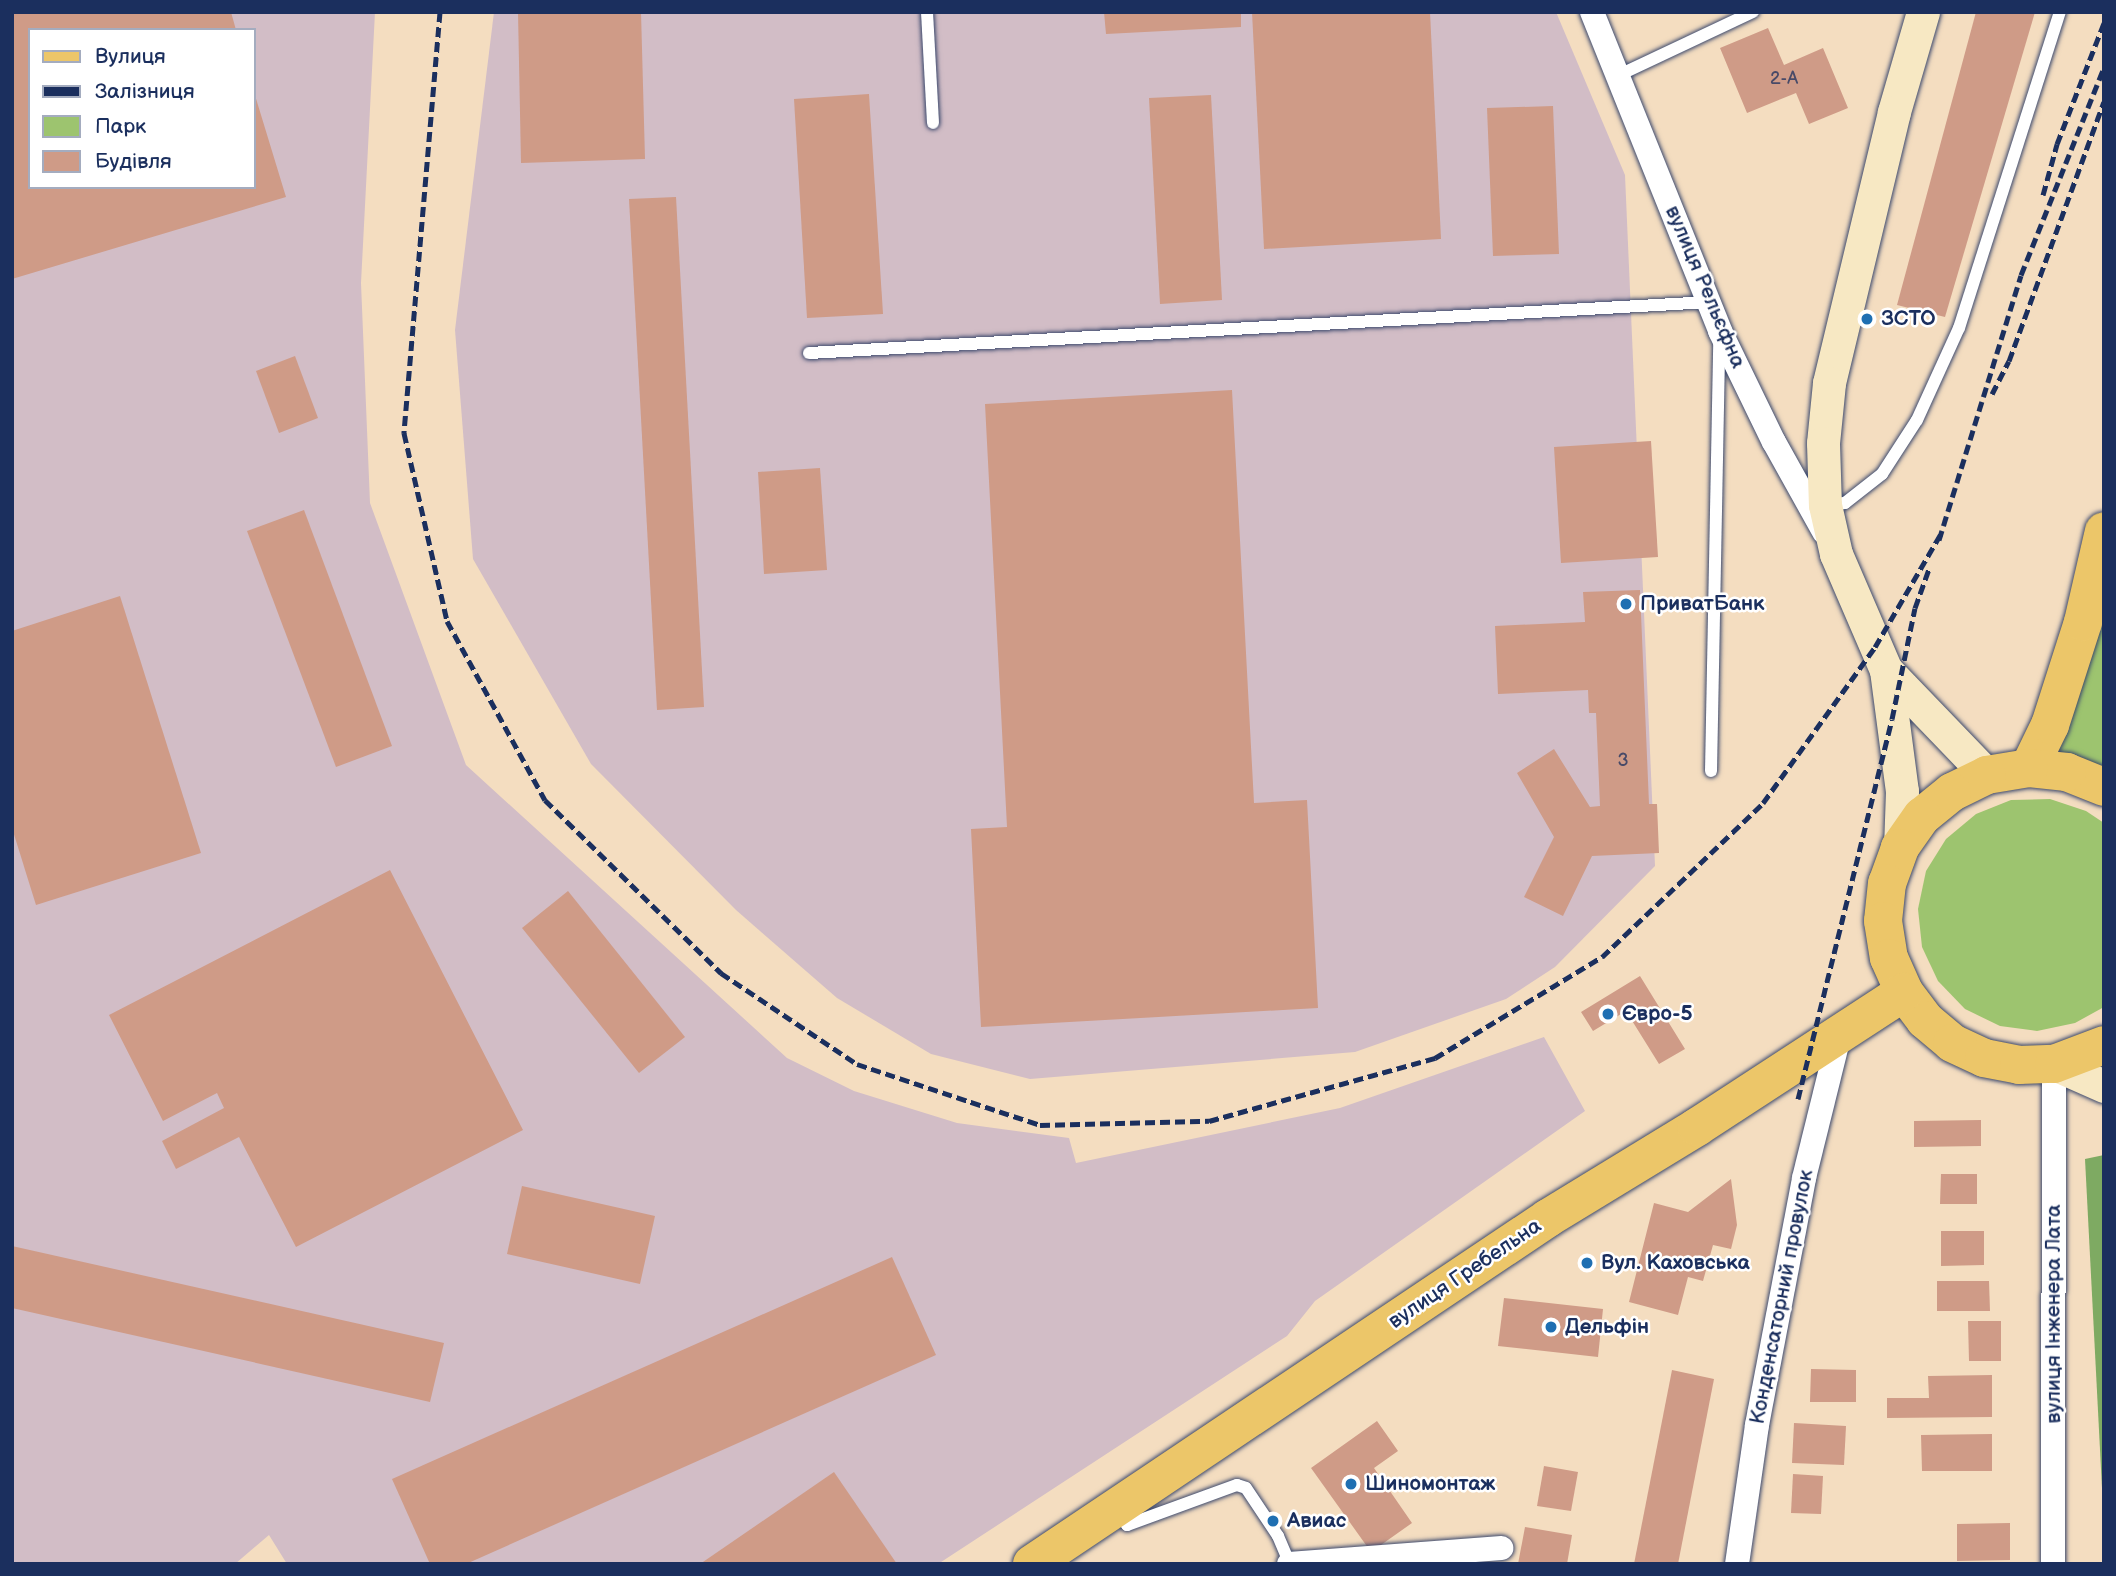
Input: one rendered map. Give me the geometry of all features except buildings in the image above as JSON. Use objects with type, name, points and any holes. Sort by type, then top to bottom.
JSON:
[{"type":"main road","points":[[2029,768],[2050,725],[2079,635],[2104,531]]},
{"type":"main road","points":[[2104,786],[2067,772],[2029,768],[1987,775],[1952,792],[1922,816],[1900,848],[1887,883],[1883,921],[1889,958],[1904,992],[1925,1020],[1952,1043],[1973,1053],[2019,1065],[2054,1064],[2104,1045]]},
{"type":"main road","name":"вулиця Гребельна","points":[[1032,1564],[1548,1218],[1697,1127],[1904,992]]},
{"type":"street","name":"вулиця Рельєфна","points":[[1592,12],[1720,331],[1774,443],[1836,554],[1886,670]]},
{"type":"street","name":"вулиця Рельєфна","points":[[1836,554],[1825,505],[1823,443],[1829,383],[1891,126],[1923,12]]},
{"type":"street","points":[[1886,670],[1987,775]]},
{"type":"street","points":[[1886,670],[1902,791],[1900,848]]},
{"type":"street","name":"Конденсаторний провулок","points":[[1737,1564],[1757,1425],[1804,1178],[1840,1033]]},
{"type":"street","points":[[2054,1064],[2104,1086]]},
{"type":"street","name":"вулиця Інженера Лата","points":[[2053,1564],[2054,1064]]},
{"type":"street","points":[[1290,1564],[1501,1548]]},
{"type":"lane","points":[[927,12],[933,123]]},
{"type":"lane","points":[[1619,75],[1753,12]]},
{"type":"lane","points":[[1825,505],[1845,503],[1882,474],[1917,420],[1959,328],[2060,12]]},
{"type":"lane","points":[[809,353],[1709,302]]},
{"type":"lane","points":[[1711,771],[1720,331]]},
{"type":"lane","points":[[1116,1509],[1127,1525],[1237,1485],[1246,1488],[1278,1536],[1290,1564]]},
{"type":"shaded area","points":[[12,12],[375,12],[361,283],[370,503],[466,765],[787,1058],[854,1091],[957,1123],[1069,1138],[1076,1163],[1340,1108],[1544,1037],[1585,1111],[1315,1301],[1287,1336],[938,1564],[287,1564],[269,1535],[235,1564],[12,1564]]},
{"type":"shaded area","points":[[494,12],[1556,12],[1625,175],[1655,866],[1555,967],[1506,999],[1355,1052],[1030,1079],[931,1054],[837,998],[736,910],[591,764],[473,559],[455,330]]},
{"type":"green space","points":[[2104,594],[2104,772],[2051,752]]},
{"type":"green space","points":[[2050,799],[2086,811],[2104,823],[2104,1007],[2075,1023],[2037,1031],[2000,1026],[1965,1009],[1938,981],[1922,947],[1918,909],[1926,871],[1946,839],[1976,814],[2011,800]]},
{"type":"green space","points":[[2104,1155],[2104,1527],[2085,1159]]},
{"type":"railway","points":[[440,12],[404,433],[447,621],[545,800],[721,973],[857,1064],[1040,1125],[1209,1121],[1435,1058],[1602,957],[1763,803],[1875,647],[1942,532]]},
{"type":"railway","points":[[2043,195],[2057,144],[2104,23]]},
{"type":"railway","points":[[1939,540],[2021,275],[2104,67]]},
{"type":"railway","points":[[1992,394],[2009,361],[2104,102]]},
{"type":"railway","points":[[1798,1099],[1892,719],[1915,608],[1929,569]]},
{"type":"place","name":"ЗСТО","points":[[1867,319]]},
{"type":"place","name":"ПриватБанк","points":[[1626,604]]},
{"type":"place","name":"Євро-5","points":[[1608,1014]]},
{"type":"place","name":"Вул. Каховська","points":[[1587,1263]]},
{"type":"place","name":"Дельфін","points":[[1551,1327]]},
{"type":"place","name":"Шиномонтаж","points":[[1351,1484]]},
{"type":"place","name":"Авиас","points":[[1273,1521]]}]
